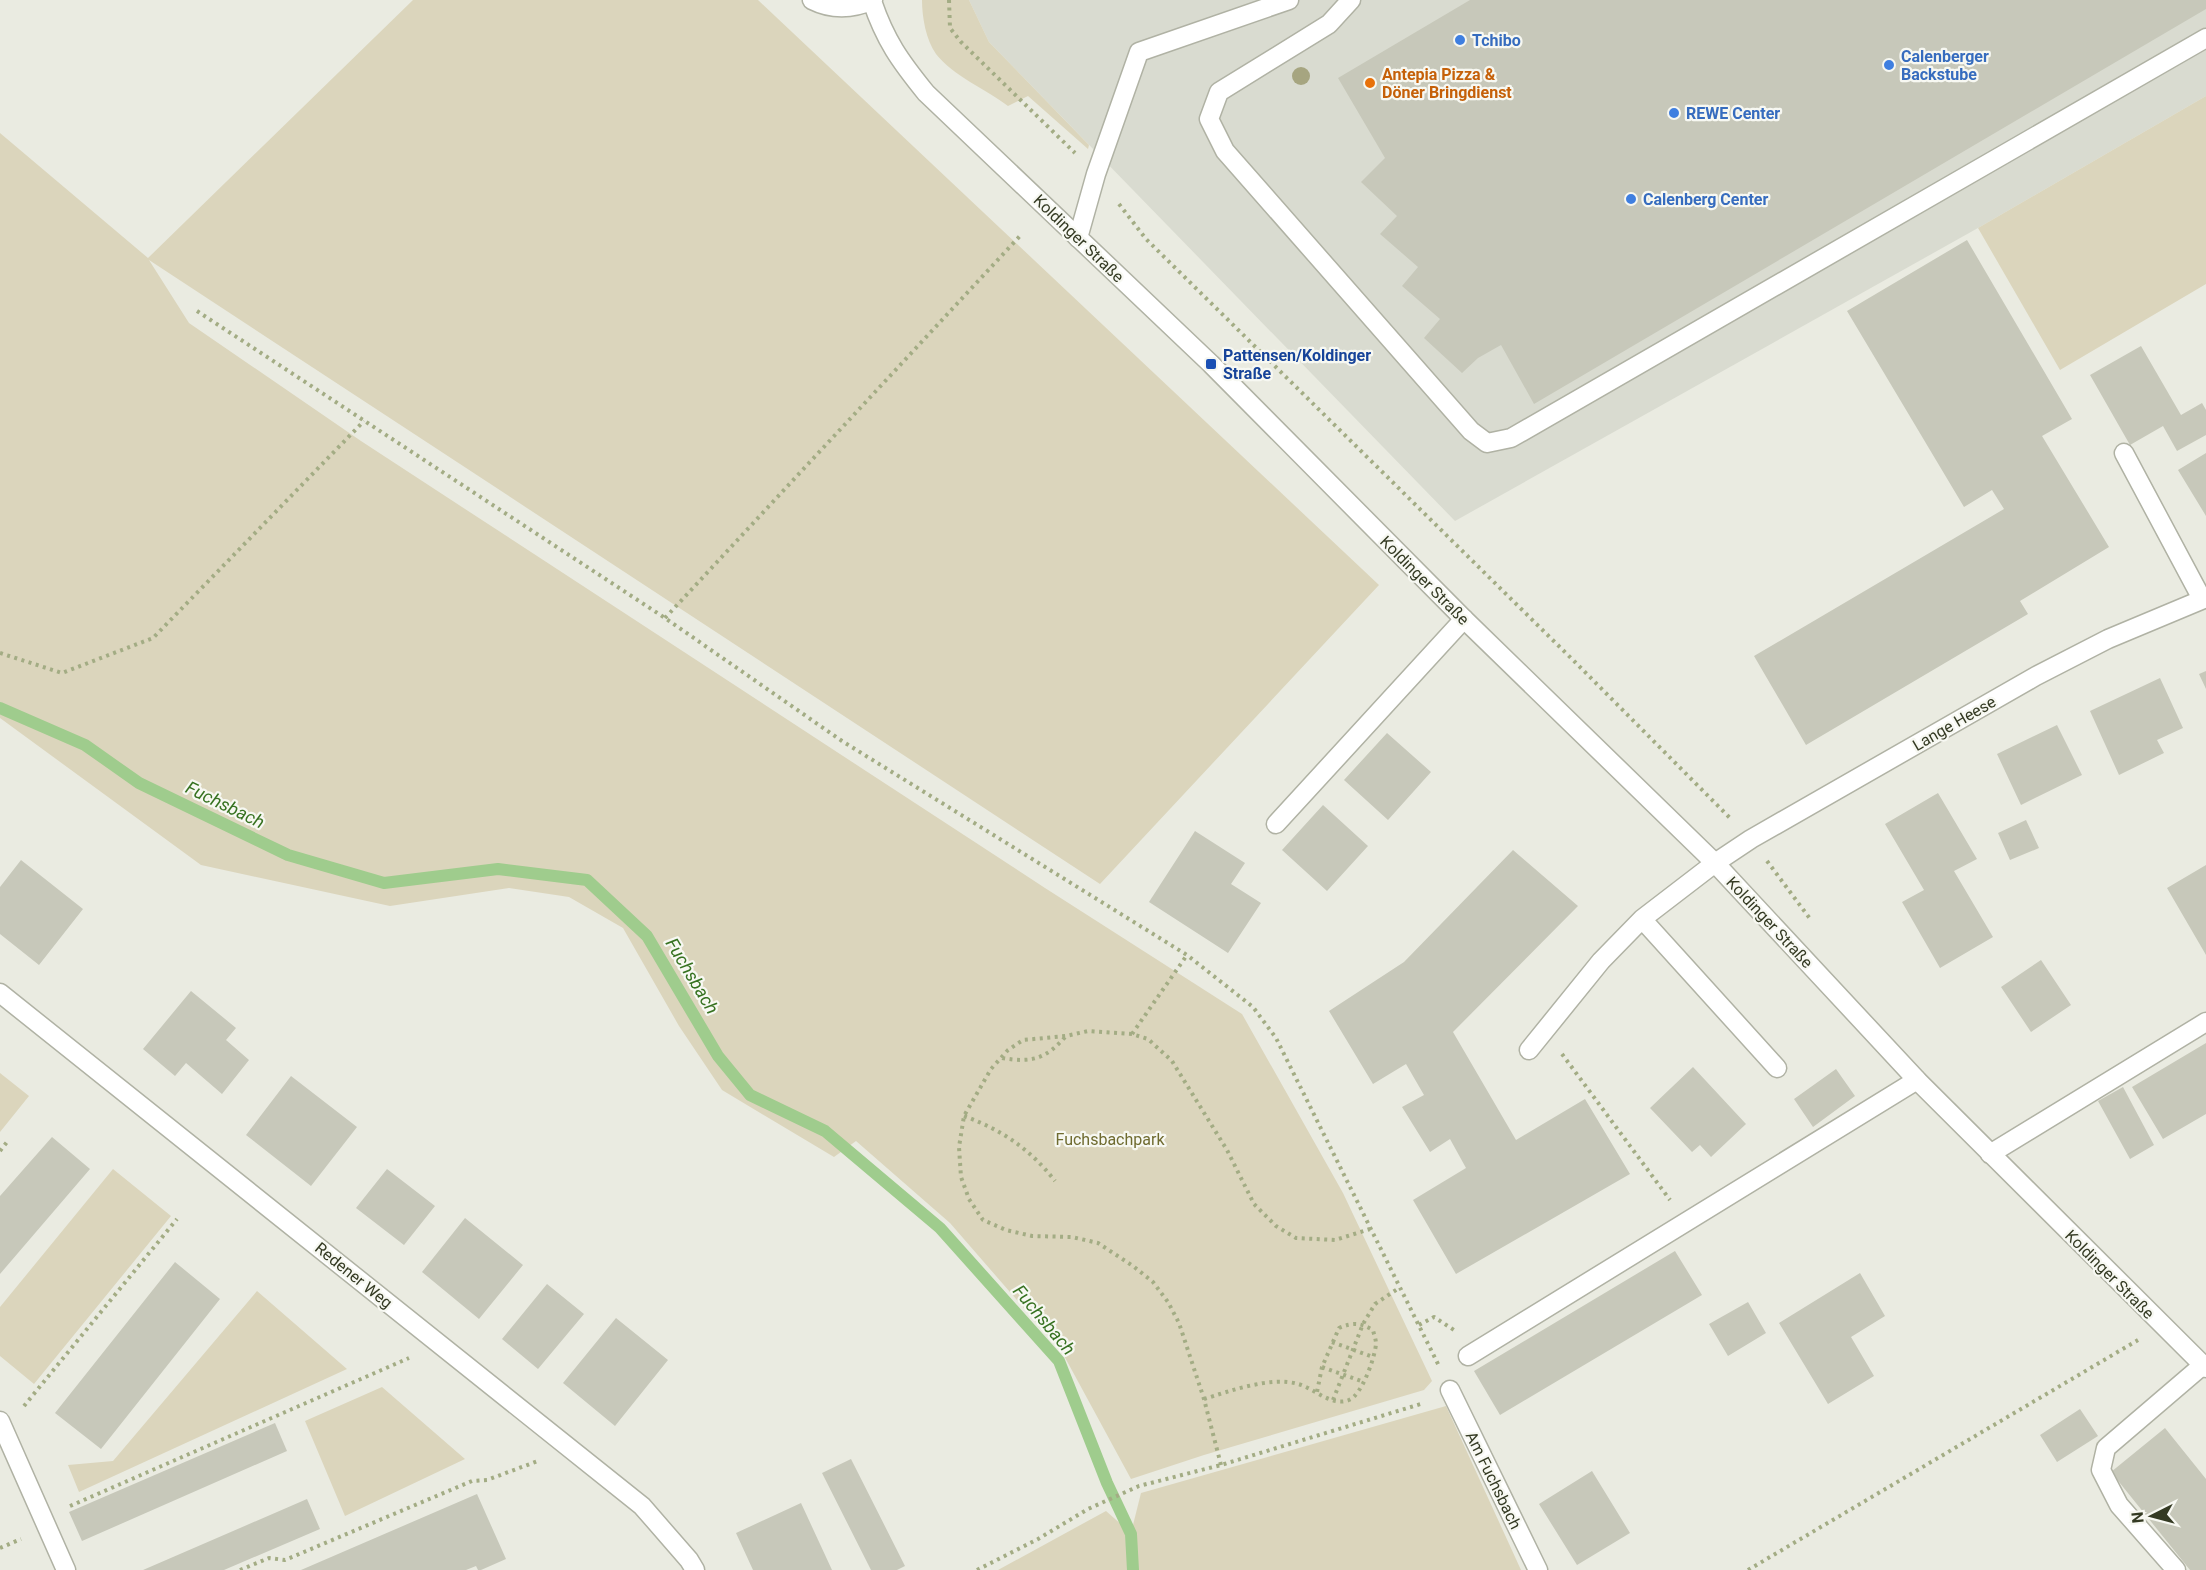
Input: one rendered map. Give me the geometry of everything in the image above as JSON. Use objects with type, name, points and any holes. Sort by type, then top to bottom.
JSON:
[{"type":"street","name":"Koldinger Straße","points":[[812,0],[831,7],[845,8],[859,6],[873,0],[879,23],[897,57],[926,93],[1211,364],[1464,619],[1715,863],[1917,1080],[2162,1326],[2205,1366]]},
{"type":"street","points":[[1078,238],[1096,174],[1139,52],[1289,0]]},
{"type":"street","points":[[1351,0],[1329,24],[1219,92],[1209,119],[1225,151],[1471,431],[1487,443],[1510,438],[2206,38]]},
{"type":"street","name":"Lange Heese","points":[[1529,1050],[1601,961],[1642,919],[1715,863],[1751,839],[2036,676],[2108,639],[2204,598],[2124,453]]},
{"type":"street","points":[[1276,824],[1464,619]]},
{"type":"street","points":[[1642,919],[1777,1068]]},
{"type":"street","name":"Redener Weg","points":[[0,993],[642,1506],[686,1567]]},
{"type":"street","points":[[1990,1154],[2206,1022]]},
{"type":"street","points":[[1468,1356],[1917,1080]]},
{"type":"street","points":[[2176,1570],[2119,1504],[2101,1470],[2106,1448],[2205,1366]]},
{"type":"street","name":"Am Fuchsbach","points":[[1450,1390],[1538,1570]]},
{"type":"street","points":[[0,1422],[66,1570]]},
{"type":"path","points":[[949,0],[950,28],[961,42],[1096,174],[1146,239],[1751,839],[1815,925]]},
{"type":"path","points":[[665,618],[1020,236]]},
{"type":"path","points":[[197,310],[665,618],[842,741],[1187,955],[1253,1007],[1276,1038],[1450,1390],[1431,1401],[1221,1465],[1139,1486],[1088,1509],[1038,1539],[977,1570]]},
{"type":"path","points":[[0,653],[62,673],[153,638],[364,421]]},
{"type":"path","points":[[1132,1034],[1187,955]]},
{"type":"path","points":[[1544,1030],[1671,1201],[1661,1207]]},
{"type":"path","points":[[1221,1465],[1204,1400],[1179,1323],[1168,1302],[1153,1282],[1098,1243],[1072,1237],[1032,1236],[1006,1230],[984,1220],[969,1199],[961,1177],[959,1147],[964,1116],[991,1069],[1008,1050],[1023,1040],[1066,1036],[1088,1031],[1132,1034],[1148,1039],[1172,1061],[1227,1150],[1254,1204],[1276,1226],[1296,1238],[1335,1240],[1370,1229]]},
{"type":"path","points":[[1002,1058],[1021,1061],[1036,1059],[1054,1050],[1066,1036]]},
{"type":"path","points":[[964,1116],[988,1125],[1010,1139],[1038,1159],[1055,1181]]},
{"type":"path","points":[[0,1151],[7,1142]]},
{"type":"path","points":[[0,1422],[28,1404],[177,1219]]},
{"type":"path","points":[[1333,1400],[1363,1324],[1375,1304],[1399,1288]]},
{"type":"path","points":[[1419,1325],[1434,1317],[1454,1330],[1464,1324]]},
{"type":"path","points":[[1204,1400],[1236,1389],[1271,1383],[1297,1383],[1333,1400],[1348,1401],[1357,1395],[1373,1357],[1376,1342],[1373,1330],[1363,1324],[1350,1323],[1339,1328],[1322,1367],[1317,1392]]},
{"type":"path","points":[[1748,1570],[2162,1326]]},
{"type":"path","points":[[1332,1342],[1373,1357]]},
{"type":"path","points":[[43,1518],[440,1344]]},
{"type":"path","points":[[1322,1367],[1364,1382]]},
{"type":"path","points":[[240,1570],[269,1558],[285,1560],[472,1481],[487,1480],[544,1459],[562,1442]]},
{"type":"shaded area","points":[[969,0],[2206,0],[2206,96],[1978,228],[1455,521],[989,42]]},
{"type":"green space","name":"Fuchsbachpark","points":[[413,0],[758,0],[1379,585],[1100,884],[149,260],[189,323],[361,441],[1242,1014],[1343,1193],[1432,1381],[1424,1390],[1131,1479],[1062,1352],[950,1223],[856,1141],[834,1157],[722,1090],[679,1026],[623,928],[569,897],[509,888],[390,906],[201,865],[0,718],[0,133],[148,258]]},
{"type":"green space","points":[[922,0],[969,0],[989,42],[1089,145],[1088,149],[1028,96],[1008,106],[943,62],[936,54],[927,35]]},
{"type":"green space","points":[[2206,96],[2206,284],[2060,370],[1978,228]]},
{"type":"green space","points":[[0,1073],[29,1096],[0,1132]]},
{"type":"green space","points":[[113,1169],[171,1216],[34,1384],[0,1356],[0,1307]]},
{"type":"green space","points":[[257,1291],[347,1369],[79,1492],[68,1465],[113,1461]]},
{"type":"green space","points":[[382,1387],[465,1459],[345,1516],[305,1421]]},
{"type":"green space","points":[[1446,1406],[1521,1570],[998,1570],[1106,1511],[1131,1533],[1141,1493]]},
{"type":"building","name":"Calenberg Center","points":[[1470,0],[2206,0],[2206,9],[1534,404],[1501,345],[1478,358],[1462,373],[1424,338],[1440,319],[1402,286],[1418,267],[1380,234],[1397,216],[1361,182],[1385,158],[1338,78]]},
{"type":"building","points":[[1967,240],[2072,419],[2042,436],[2109,547],[2020,601],[2028,614],[1806,745],[1754,656],[2004,509],[1992,490],[1964,507],[1847,311]]},
{"type":"building","points":[[2141,346],[2181,415],[2202,403],[2206,410],[2206,435],[2177,451],[2163,426],[2130,445],[2090,375]]},
{"type":"building","points":[[2206,453],[2206,516],[2178,470]]},
{"type":"building","points":[[2206,671],[2206,689],[2199,674]]},
{"type":"building","points":[[2160,678],[2183,728],[2157,740],[2164,753],[2119,775],[2090,711]]},
{"type":"building","points":[[2057,725],[2082,775],[2021,805],[1997,754]]},
{"type":"building","points":[[1387,733],[1431,772],[1388,820],[1344,780]]},
{"type":"building","points":[[1938,793],[1977,859],[1954,871],[1993,937],[1940,968],[1902,902],[1924,890],[1885,824]]},
{"type":"building","points":[[1323,805],[1368,846],[1327,891],[1282,850]]},
{"type":"building","points":[[2026,820],[2039,848],[2010,860],[1998,833]]},
{"type":"building","points":[[1195,831],[1245,863],[1231,884],[1261,903],[1228,953],[1149,902]]},
{"type":"building","points":[[1513,850],[1578,906],[1453,1032],[1516,1140],[1585,1099],[1630,1174],[1456,1274],[1413,1200],[1466,1168],[1450,1139],[1430,1152],[1402,1107],[1424,1095],[1406,1064],[1373,1084],[1329,1011],[1404,962]]},
{"type":"building","points":[[21,860],[83,909],[39,965],[0,934],[0,887]]},
{"type":"building","points":[[2206,865],[2206,955],[2167,888]]},
{"type":"building","points":[[2041,960],[2071,1005],[2031,1032],[2001,987]]},
{"type":"building","points":[[191,991],[236,1028],[226,1040],[249,1060],[222,1094],[186,1063],[175,1076],[143,1049]]},
{"type":"building","points":[[2206,1043],[2206,1114],[2163,1139],[2132,1087]]},
{"type":"building","points":[[1693,1067],[1746,1124],[1711,1157],[1700,1145],[1692,1152],[1650,1108]]},
{"type":"building","points":[[1836,1069],[1855,1096],[1813,1127],[1794,1099]]},
{"type":"building","points":[[291,1076],[357,1127],[311,1186],[246,1135]]},
{"type":"building","points":[[2123,1087],[2154,1145],[2130,1159],[2098,1101]]},
{"type":"building","points":[[52,1137],[90,1169],[0,1274],[0,1196]]},
{"type":"building","points":[[387,1169],[435,1206],[404,1245],[356,1208]]},
{"type":"building","points":[[465,1218],[523,1265],[479,1319],[422,1272]]},
{"type":"building","points":[[1675,1251],[1702,1295],[1500,1415],[1474,1371]]},
{"type":"building","points":[[175,1262],[220,1299],[101,1449],[55,1413]]},
{"type":"building","points":[[1860,1273],[1885,1316],[1851,1337],[1874,1376],[1828,1404],[1779,1323]]},
{"type":"building","points":[[547,1284],[584,1314],[538,1369],[502,1339]]},
{"type":"building","points":[[1748,1302],[1766,1333],[1728,1356],[1709,1324]]},
{"type":"building","points":[[616,1318],[668,1360],[615,1426],[563,1383]]},
{"type":"building","points":[[2080,1409],[2098,1436],[2057,1462],[2040,1435]]},
{"type":"building","points":[[275,1423],[287,1451],[82,1541],[69,1512]]},
{"type":"building","points":[[2165,1428],[2206,1479],[2206,1570],[2190,1570],[2111,1472]]},
{"type":"building","points":[[851,1459],[905,1566],[897,1570],[871,1570],[822,1473]]},
{"type":"building","points":[[1592,1471],[1630,1533],[1577,1565],[1539,1504]]},
{"type":"building","points":[[477,1494],[506,1559],[481,1570],[478,1570],[476,1566],[466,1570],[301,1570]]},
{"type":"building","points":[[307,1499],[320,1529],[224,1570],[143,1570]]},
{"type":"building","points":[[801,1503],[832,1570],[753,1570],[736,1533]]},
{"type":"waterway","name":"Fuchsbach","points":[[0,708],[85,745],[139,783],[288,855],[384,883],[498,869],[587,880],[647,936],[718,1056],[750,1095],[825,1131],[940,1228],[1059,1361],[1107,1483],[1131,1534],[1133,1570]]},
{"type":"place","name":"Tchibo","points":[[1460,40]]},
{"type":"place","name":"Calenberger Backstube","points":[[1889,65]]},
{"type":"place","name":"Antepia Pizza & Döner Bringdienst","points":[[1370,83]]},
{"type":"place","name":"REWE Center","points":[[1674,113]]},
{"type":"place","name":"Calenberg Center","points":[[1631,199]]},
{"type":"place","name":"Pattensen/Koldinger Straße","points":[[1211,364]]}]
